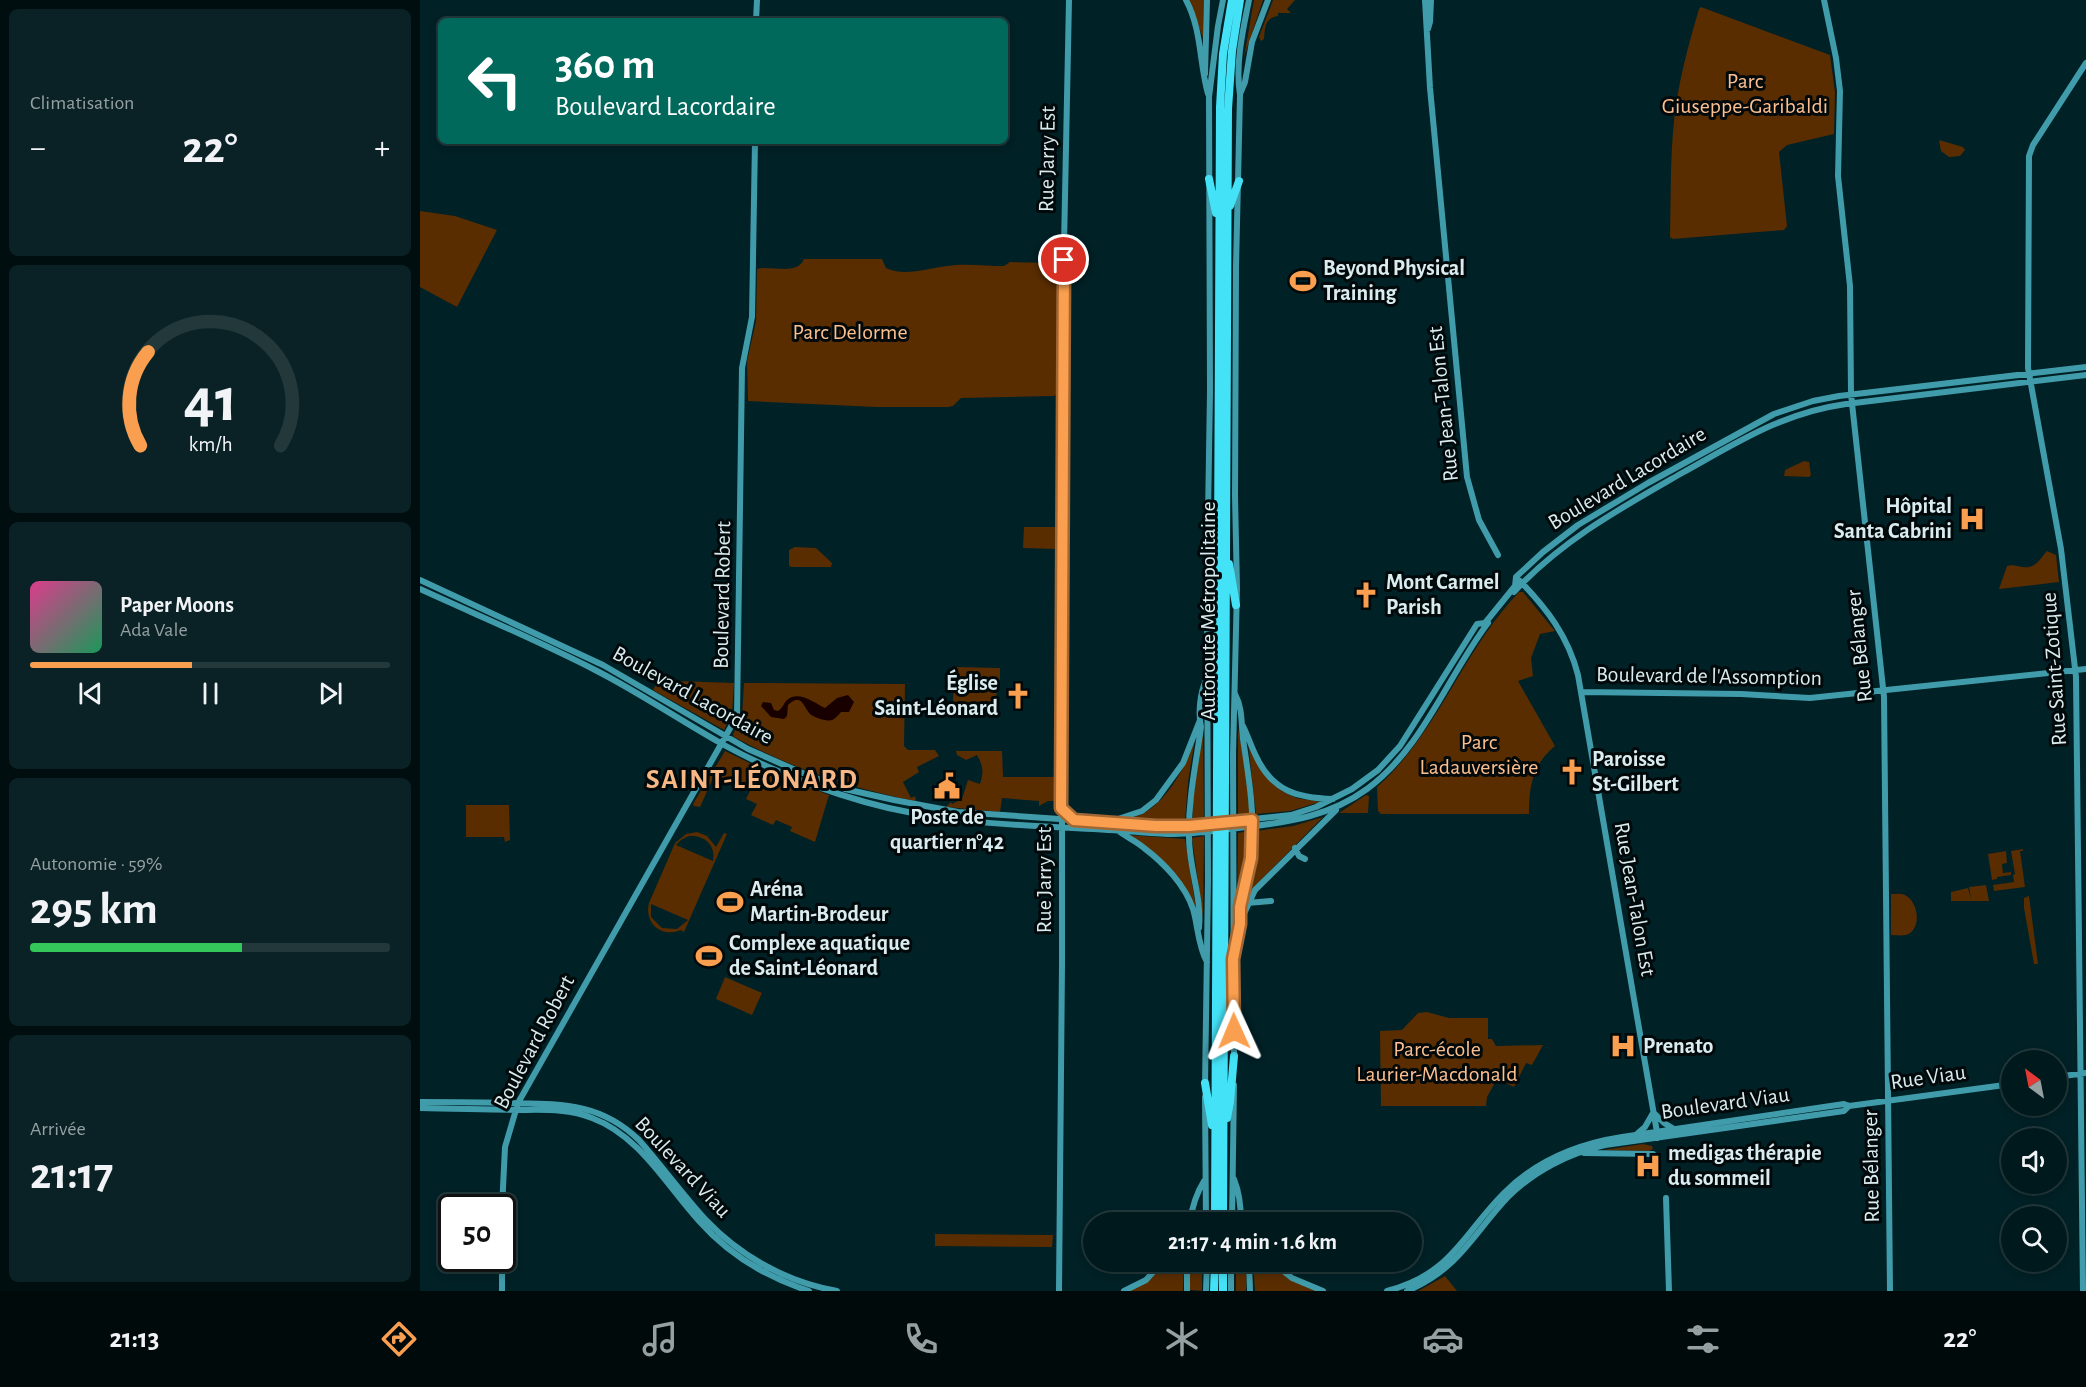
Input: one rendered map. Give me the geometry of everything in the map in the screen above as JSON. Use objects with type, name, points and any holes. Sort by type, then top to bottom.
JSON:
[{"type":"highway","name":"Autoroute Métropolitaine","points":[[1223,1212],[1219,229],[1221,80],[1232,0]]},
{"type":"highway","name":"Autoroute Métropolitaine","points":[[1215,1212],[1229,78],[1240,0]]},
{"type":"highway","points":[[1209,179],[1219,229]]},
{"type":"highway","points":[[1227,216],[1239,181]]},
{"type":"highway","points":[[1207,589],[1222,551]]},
{"type":"highway","points":[[1222,551],[1236,605]]},
{"type":"highway","points":[[1223,1134],[1230,1102],[1234,1056]]},
{"type":"highway","points":[[1205,1083],[1215,1144]]},
{"type":"highway","points":[[1214,1291],[1215,1272]]},
{"type":"highway","points":[[1223,1272],[1223,1291]]},
{"type":"main road","points":[[756,18],[757,0]]},
{"type":"main road","name":"Rue Jarry Est","points":[[1059,1291],[1062,324],[1069,0]]},
{"type":"main road","points":[[1186,0],[1198,30],[1204,82],[1209,97]]},
{"type":"main road","points":[[1204,82],[1207,0]]},
{"type":"main road","points":[[1206,1212],[1207,589],[1210,375],[1209,97],[1216,34],[1223,0]]},
{"type":"main road","points":[[1232,1212],[1233,754],[1236,605],[1234,496],[1240,95],[1238,82],[1239,61],[1249,0]]},
{"type":"main road","points":[[1240,95],[1245,82],[1252,42],[1268,0]]},
{"type":"main road","name":"Rue Jean-Talon Est","points":[[1425,0],[1429,81],[1466,473],[1479,520],[1498,555]]},
{"type":"main road","name":"Rue Jean-Talon Est","points":[[1428,29],[1431,0]]},
{"type":"main road","name":"Rue Bélanger","points":[[1824,0],[1840,91],[1838,168],[1850,286],[1851,403],[1882,690],[1886,796],[1890,1291]]},
{"type":"main road","name":"Rue Saint-Zotique","points":[[2084,1291],[2084,1073],[2075,670],[2061,549],[2028,374],[2030,156],[2033,145],[2044,126],[2086,63]]},
{"type":"main road","name":"Boulevard Robert","points":[[503,1194],[504,1155],[517,1106],[724,741],[738,709],[742,368],[752,317],[754,144]]},
{"type":"main road","name":"Boulevard Lacordaire","points":[[1252,823],[1296,813],[1336,799],[1368,778],[1395,752],[1470,634],[1477,624],[1485,623],[1515,586],[1516,577],[1553,544],[1589,518],[1745,428],[1796,406],[1820,399],[2086,367]]},
{"type":"main road","name":"Boulevard Lacordaire","points":[[420,589],[599,672],[793,778],[884,807],[959,820],[1117,830],[1189,830],[1302,820],[1343,804],[1375,783],[1403,756],[1477,637],[1499,609],[1522,583],[1559,549],[1592,525],[1771,424],[1800,413],[1851,403],[2086,375]]},
{"type":"main road","name":"Rue Jean-Talon Est","points":[[1516,577],[1548,611],[1562,633],[1573,659],[1581,692],[1657,1135]]},
{"type":"main road","name":"Boulevard Lacordaire","points":[[420,580],[603,665],[724,741],[845,789],[958,812],[1189,830]]},
{"type":"main road","name":"Boulevard de l'Assomption","points":[[1581,692],[1741,694],[1810,698],[2086,669]]},
{"type":"main road","points":[[1207,962],[1201,951],[1199,906],[1189,830],[1191,784],[1201,727],[1202,688],[1208,677]]},
{"type":"main road","points":[[1235,694],[1240,704],[1243,725],[1242,735],[1251,794],[1252,823],[1251,858],[1240,907],[1240,924]]},
{"type":"main road","points":[[1109,822],[1142,811],[1156,800],[1184,763],[1200,720]]},
{"type":"main road","points":[[1243,725],[1261,766],[1278,786],[1301,797],[1336,799]]},
{"type":"main road","points":[[1233,959],[1240,924],[1247,903],[1255,890],[1295,848],[1343,804]]},
{"type":"main road","points":[[1061,808],[1074,820]]},
{"type":"main road","points":[[1117,830],[1144,848],[1180,883],[1191,904],[1199,928]]},
{"type":"main road","points":[[1295,848],[1299,856],[1305,859]]},
{"type":"main road","points":[[1247,903],[1271,901],[1258,897],[1255,890]]},
{"type":"main road","points":[[2067,1075],[2084,1073]]},
{"type":"main road","name":"Rue Viau","points":[[1849,1106],[2001,1086]]},
{"type":"main road","name":"Boulevard Viau","points":[[420,1102],[517,1106],[576,1113],[611,1127],[635,1145],[697,1220],[723,1245],[769,1275],[809,1291]]},
{"type":"main road","name":"Boulevard Viau","points":[[1387,1291],[1419,1279],[1446,1260],[1462,1245],[1499,1198],[1535,1168],[1563,1152],[1585,1144],[1635,1135],[1657,1135],[1674,1129],[1844,1104],[1849,1106],[1844,1111],[1657,1135],[1580,1152],[1548,1167],[1522,1185],[1504,1202],[1454,1261],[1435,1276],[1407,1291]]},
{"type":"main road","name":"Boulevard Viau","points":[[420,1108],[571,1105],[594,1111],[618,1123],[639,1140],[700,1214],[732,1244],[760,1263],[785,1275],[837,1291]]},
{"type":"main road","points":[[1635,1135],[1645,1127],[1653,1113],[1674,1129]]},
{"type":"main road","points":[[1601,1154],[1599,1149],[1602,1146]]},
{"type":"main road","name":"Boulevard Viau","points":[[1580,1152],[1653,1154]]},
{"type":"main road","points":[[1234,1177],[1242,1212]]},
{"type":"main road","points":[[1191,1212],[1204,1181]]},
{"type":"main road","points":[[1666,1198],[1669,1291]]},
{"type":"main road","points":[[502,1272],[502,1291]]},
{"type":"main road","points":[[1124,1291],[1146,1280],[1153,1272]]},
{"type":"main road","points":[[1187,1272],[1187,1291]]},
{"type":"main road","points":[[1206,1291],[1207,1272]]},
{"type":"main road","points":[[1231,1272],[1231,1291]]},
{"type":"main road","points":[[1249,1272],[1250,1291]]},
{"type":"main road","points":[[1284,1272],[1323,1291]]},
{"type":"green space","points":[[1189,0],[1204,0],[1203,38]]},
{"type":"green space","points":[[1254,0],[1263,0],[1244,57]]},
{"type":"green space","points":[[1273,0],[1295,0],[1287,9],[1291,13],[1278,13],[1278,16],[1268,21],[1264,39],[1261,41],[1259,37]]},
{"type":"green space","name":"Parc Giuseppe-Garibaldi","points":[[1701,7],[1830,55],[1835,92],[1834,134],[1787,145],[1779,152],[1787,226],[1784,230],[1673,239],[1670,237],[1674,121],[1687,51]]},
{"type":"green space","points":[[1939,140],[1963,147],[1965,150],[1960,156],[1949,157],[1941,151]]},
{"type":"green space","points":[[420,211],[455,216],[497,230],[457,307],[420,287]]},
{"type":"green space","name":"Parc Delorme","points":[[804,259],[882,259],[886,268],[900,272],[961,265],[1004,266],[1010,262],[1058,263],[1057,394],[1054,396],[961,398],[953,406],[948,407],[876,407],[748,401],[747,361],[756,321],[757,269],[790,269],[801,264]]},
{"type":"green space","points":[[1804,461],[1809,462],[1811,475],[1809,477],[1784,476],[1785,470]]},
{"type":"green space","points":[[1024,527],[1058,527],[1057,549],[1023,548]]},
{"type":"green space","points":[[795,547],[816,548],[832,563],[831,567],[791,567],[789,550]]},
{"type":"green space","points":[[2047,551],[2056,555],[2059,582],[1999,589],[2007,566],[2032,566]]},
{"type":"green space","name":"Parc Ladauversière","points":[[1519,592],[1523,592],[1555,631],[1540,634],[1531,658],[1533,676],[1518,681],[1555,746],[1541,761],[1533,777],[1529,814],[1381,814],[1378,811],[1377,787],[1417,742],[1482,639]]},
{"type":"green space","points":[[954,667],[1000,668],[1000,684],[996,685],[997,706],[988,706],[987,703],[953,703]]},
{"type":"green space","points":[[662,673],[677,681],[734,683],[732,715],[724,730],[653,690]]},
{"type":"green space","points":[[744,683],[905,684],[904,746],[908,750],[935,750],[939,756],[917,767],[919,772],[903,782],[911,798],[915,796],[916,801],[845,784],[822,776],[734,737],[733,734],[742,716]]},
{"type":"green space","points":[[1238,728],[1247,778],[1250,815],[1238,817]]},
{"type":"green space","points":[[1203,729],[1204,821],[1193,822],[1192,802]]},
{"type":"green space","points":[[1195,739],[1188,782],[1185,822],[1127,819],[1153,807],[1169,790],[1182,770]]},
{"type":"green space","points":[[1248,742],[1266,776],[1279,789],[1297,798],[1320,802],[1290,811],[1256,814]]},
{"type":"green space","points":[[725,751],[758,767],[829,795],[815,842],[790,831],[792,827],[776,820],[773,825],[751,815],[757,804],[746,799],[750,791],[714,776],[700,807],[694,806],[693,804]]},
{"type":"green space","points":[[956,751],[1002,751],[1003,777],[1056,777],[1055,801],[1048,801],[1039,806],[1039,801],[1002,798],[1000,812],[946,807],[951,802],[952,804],[962,799],[968,780],[980,784],[982,776],[982,766],[977,755],[966,760],[957,755]]},
{"type":"green space","points":[[1366,795],[1369,796],[1368,813],[1339,813]]},
{"type":"green space","points":[[466,805],[509,805],[510,840],[505,842],[504,837],[466,837]]},
{"type":"green space","points":[[1323,817],[1259,882],[1245,901],[1254,864],[1256,831],[1293,826]]},
{"type":"green space","points":[[1248,831],[1249,858],[1237,907],[1238,833]]},
{"type":"green space","points":[[697,832],[707,836],[716,847],[724,833],[727,834],[684,932],[681,930],[661,931],[649,917],[649,903],[675,843],[686,834]],"holes":[[[689,836],[700,837],[708,842],[713,850],[713,861],[676,845]],[[651,904],[688,920],[677,929],[662,928],[651,917]]]},
{"type":"green space","points":[[1128,835],[1185,839],[1196,909],[1186,889]]},
{"type":"green space","points":[[1204,836],[1203,918],[1192,838]]},
{"type":"green space","points":[[2023,849],[2020,851],[2025,887],[1994,891],[1993,885],[2014,882],[2011,851]]},
{"type":"green space","points":[[2006,851],[2007,863],[2002,864],[2003,873],[2011,872],[2011,875],[1992,880],[1988,854]]},
{"type":"green space","points":[[1986,885],[1989,901],[1951,901],[1951,892],[1968,888],[1971,899],[1969,887]]},
{"type":"green space","points":[[1891,894],[1905,895],[1916,909],[1915,928],[1906,935],[1891,935]]},
{"type":"green space","points":[[2029,896],[2038,964],[2034,964],[2024,908],[2024,898]]},
{"type":"green space","points":[[725,977],[762,993],[752,1015],[716,999]]},
{"type":"green space","name":"Parc-école Laurier-Macdonald","points":[[1427,1012],[1449,1018],[1488,1018],[1488,1039],[1492,1039],[1496,1046],[1543,1045],[1532,1065],[1526,1063],[1514,1087],[1497,1079],[1487,1097],[1486,1106],[1381,1106],[1380,1031],[1402,1030],[1418,1013]]},
{"type":"green space","points":[[1643,1144],[1652,1146],[1653,1149],[1649,1151],[1603,1150]]},
{"type":"green space","points":[[935,1234],[1053,1235],[1052,1247],[935,1246]]},
{"type":"green space","points":[[1156,1272],[1184,1272],[1183,1291],[1130,1291],[1150,1279]]},
{"type":"green space","points":[[1190,1272],[1202,1272],[1202,1291],[1190,1290]]},
{"type":"green space","points":[[1236,1272],[1247,1272],[1246,1291],[1236,1291]]},
{"type":"green space","points":[[1254,1272],[1286,1272],[1318,1291],[1255,1291]]},
{"type":"green space","points":[[1445,1276],[1457,1291],[1418,1291]]},
{"type":"shaded area","points":[[848,695],[854,702],[849,712],[841,712],[834,719],[829,720],[810,714],[799,700],[788,705],[787,716],[784,719],[771,717],[761,706],[763,702],[771,703],[774,710],[778,711],[787,700],[796,696],[806,698],[825,708],[837,698]]},
{"type":"place","name":"Beyond Physical Training","points":[[1303,281]]},
{"type":"place","name":"Hôpital Santa Cabrini","points":[[1972,519]]},
{"type":"place","name":"Mont Carmel Parish","points":[[1366,595]]},
{"type":"place","name":"Église Saint-Léonard","points":[[1018,696]]},
{"type":"place","name":"Paroisse St-Gilbert","points":[[1572,772]]},
{"type":"place","name":"Poste de quartier n°42","points":[[947,786]]},
{"type":"place","name":"Aréna Martin-Brodeur","points":[[730,902]]},
{"type":"place","name":"Complexe aquatique de Saint-Léonard","points":[[709,956]]},
{"type":"place","name":"Prenato","points":[[1623,1046]]},
{"type":"place","name":"medigas thérapie du sommeil","points":[[1648,1166]]},
{"type":"district","name":"SAINT-LÉONARD","points":[[752,780]]},
{"type":"route","points":[[1064,260],[1061,808],[1074,820],[1156,826],[1176,827],[1252,820],[1249,873],[1240,907],[1240,924],[1233,959],[1234,1031]]}]
